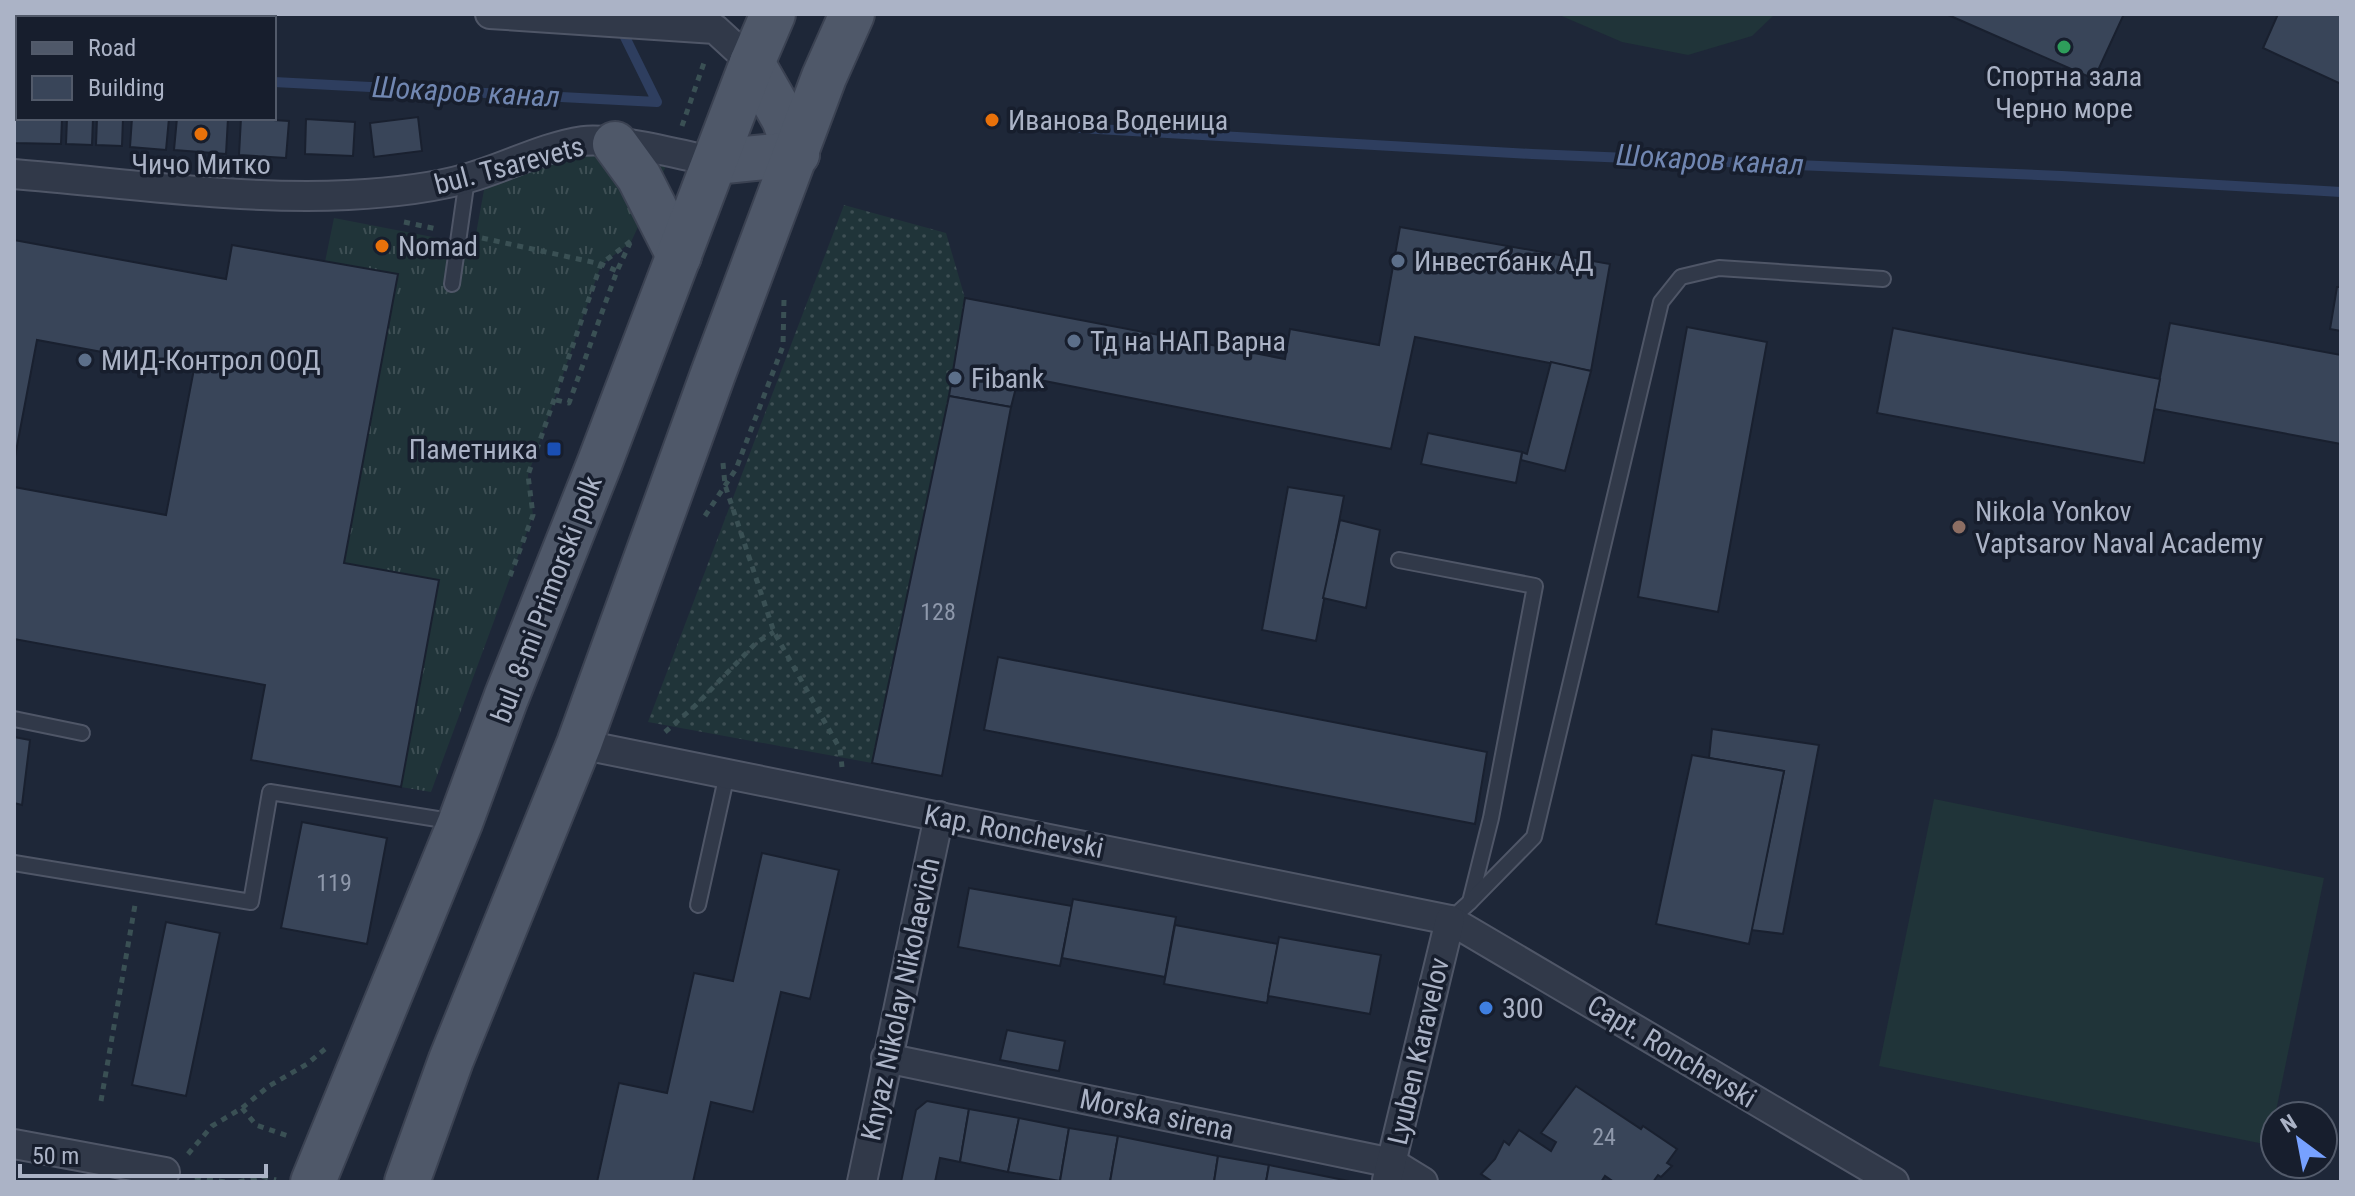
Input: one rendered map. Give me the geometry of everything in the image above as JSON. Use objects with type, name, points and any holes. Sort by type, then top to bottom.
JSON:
[{"type":"main road","name":"bul. 8-mi Primorski polk","points":[[313,1182],[460,823],[773,14]]},
{"type":"main road","points":[[407,1182],[451,1060],[579,744],[718,360],[824,77],[852,14]]},
{"type":"main road","points":[[752,63],[784,119],[797,154]]},
{"type":"main road","points":[[615,144],[652,200],[679,256]]},
{"type":"main road","points":[[715,162],[797,154]]},
{"type":"street","points":[[490,14],[595,22],[662,22],[715,29],[752,63]]},
{"type":"street","name":"bul. Tsarevets","points":[[14,174],[257,194],[347,195],[416,189],[467,179],[554,148],[587,140],[715,162]]},
{"type":"street","name":"Kap. Ronchevski","points":[[579,744],[939,816],[1460,911]]},
{"type":"street","name":"Knyaz Nikolay Nikolaevich","points":[[862,1182],[939,816]]},
{"type":"street","name":"Lyuben Karavelov","points":[[1389,1173],[1460,911]]},
{"type":"street","name":"Capt. Ronchevski","points":[[1460,911],[1894,1182]]},
{"type":"street","name":"Morska sirena","points":[[886,1058],[1423,1182]]},
{"type":"street","points":[[14,1144],[165,1172]]},
{"type":"lane","points":[[452,284],[467,179]]},
{"type":"lane","points":[[1460,911],[1534,837],[1661,302],[1681,277],[1719,268],[1883,279]]},
{"type":"lane","points":[[1399,560],[1535,586],[1491,818],[1460,911]]},
{"type":"lane","points":[[14,719],[82,733]]},
{"type":"lane","points":[[698,905],[727,774]]},
{"type":"lane","points":[[14,863],[251,902],[270,792],[460,823]]},
{"type":"path","points":[[672,153],[715,29]]},
{"type":"path","points":[[556,400],[569,403],[617,271],[652,200]]},
{"type":"path","points":[[506,587],[533,515],[528,475],[601,264],[631,242]]},
{"type":"path","points":[[722,458],[725,485],[774,632],[840,749],[845,797]]},
{"type":"path","points":[[637,756],[696,705],[757,642],[774,632]]},
{"type":"path","points":[[101,1101],[139,884]]},
{"type":"path","points":[[165,1172],[196,1148],[212,1126],[307,1064],[328,1046]]},
{"type":"path","points":[[242,1108],[256,1125],[294,1138]]},
{"type":"path","points":[[239,1182],[261,1176],[284,1182]]},
{"type":"green space","points":[[1557,14],[1775,14],[1752,36],[1688,55],[1622,42]]},
{"type":"green space","points":[[554,148],[672,153],[631,242],[601,265],[528,475],[533,515],[431,792],[401,787],[439,580],[344,563],[398,274],[325,262],[334,218],[474,245],[484,190],[513,162]]},
{"type":"green space","points":[[844,205],[946,233],[965,298],[949,396],[872,763],[648,722]]},
{"type":"green space","points":[[1934,799],[2324,878],[2278,1100],[2259,1100],[2259,1143],[1879,1066]]},
{"type":"building","name":"Спортна зала Черно море","points":[[1946,14],[2124,14],[2094,79]]},
{"type":"building","points":[[2278,14],[2341,14],[2341,84],[2263,48]]},
{"type":"building","points":[[14,110],[16,120],[62,120],[61,144],[14,143]]},
{"type":"building","points":[[418,117],[422,151],[374,157],[370,123]]},
{"type":"building","points":[[306,119],[355,122],[353,156],[305,154]]},
{"type":"building","points":[[67,120],[93,120],[92,145],[66,144]]},
{"type":"building","name":"Чичо Митко","points":[[97,120],[123,120],[122,146],[96,145]]},
{"type":"building","points":[[132,120],[169,120],[166,150],[130,147]]},
{"type":"building","name":"Чичо Митко","points":[[177,120],[228,120],[226,154],[174,150]]},
{"type":"building","points":[[241,120],[289,121],[286,158],[239,155]]},
{"type":"building","name":"Тд на НАП Варна","points":[[1400,227],[1610,264],[1591,371],[1415,337],[1391,449],[1019,376],[1011,407],[949,396],[965,298],[1285,359],[1290,329],[1379,345]]},
{"type":"building","points":[[14,240],[226,279],[232,245],[398,274],[344,563],[439,580],[401,787],[251,760],[265,685],[14,639],[14,487],[166,515],[194,369],[37,340],[14,462]]},
{"type":"building","points":[[2337,287],[2341,287],[2341,331],[2330,329]]},
{"type":"building","points":[[2170,323],[2341,355],[2341,444],[2154,409]]},
{"type":"building","points":[[1687,327],[1767,342],[1718,612],[1638,597]]},
{"type":"building","points":[[1893,328],[2160,379],[2144,463],[1877,413]]},
{"type":"building","points":[[1551,362],[1591,371],[1565,471],[1521,460],[1522,452],[1527,454]]},
{"type":"building","points":[[949,396],[1011,407],[942,776],[872,763]]},
{"type":"building","points":[[1428,433],[1522,452],[1516,483],[1421,464]]},
{"type":"building","points":[[1288,487],[1344,496],[1316,641],[1262,630]]},
{"type":"building","points":[[1340,520],[1380,530],[1366,608],[1323,598]]},
{"type":"building","points":[[998,657],[1487,752],[1475,824],[984,730]]},
{"type":"building","points":[[1712,729],[1819,745],[1783,934],[1751,930],[1784,771],[1709,758]]},
{"type":"building","points":[[14,737],[30,740],[22,805],[14,803]]},
{"type":"building","points":[[1692,755],[1784,771],[1749,944],[1656,924]]},
{"type":"building","points":[[302,822],[387,838],[367,944],[281,928]]},
{"type":"building","points":[[762,853],[839,870],[810,999],[781,992],[753,1112],[711,1102],[693,1182],[597,1182],[619,1083],[667,1093],[694,973],[733,981]]},
{"type":"building","points":[[969,888],[1072,906],[1060,966],[958,947]]},
{"type":"building","points":[[1073,899],[1176,917],[1165,977],[1062,958]]},
{"type":"building","points":[[166,922],[220,933],[186,1096],[132,1085]]},
{"type":"building","points":[[1175,925],[1278,944],[1267,1003],[1164,984]]},
{"type":"building","points":[[1279,937],[1381,955],[1370,1014],[1268,996]]},
{"type":"building","points":[[1007,1030],[1065,1041],[1059,1071],[1000,1060]]},
{"type":"building","points":[[1576,1086],[1677,1149],[1667,1163],[1672,1166],[1653,1182],[1614,1182],[1605,1176],[1601,1182],[1493,1182],[1481,1174],[1495,1159],[1504,1141],[1509,1145],[1519,1130],[1551,1151],[1556,1142],[1541,1133]]},
{"type":"building","points":[[927,1101],[969,1109],[960,1162],[940,1158],[935,1182],[901,1182],[916,1110]]},
{"type":"building","points":[[969,1109],[1019,1118],[1008,1172],[960,1162]]},
{"type":"building","points":[[1019,1118],[1069,1128],[1060,1181],[1008,1172]]},
{"type":"building","points":[[1069,1128],[1118,1136],[1110,1182],[1060,1181]]},
{"type":"building","points":[[1118,1136],[1218,1156],[1214,1182],[1110,1182]]},
{"type":"building","points":[[1218,1156],[1269,1165],[1266,1182],[1214,1182]]},
{"type":"building","points":[[1269,1165],[1349,1181],[1266,1182]]},
{"type":"waterway","name":"Шокаров канал","points":[[276,82],[657,102],[621,29]]},
{"type":"waterway","name":"Шокаров канал","points":[[1080,128],[1532,154],[2062,176],[2341,192]]},
{"type":"place","name":"Спортна зала Черно море","points":[[2064,47]]},
{"type":"place","name":"Иванова Воденица","points":[[992,120]]},
{"type":"place","name":"Чичо Митко","points":[[201,134]]},
{"type":"place","name":"Nomad","points":[[382,246]]},
{"type":"place","name":"Инвестбанк АД","points":[[1398,261]]},
{"type":"place","name":"Тд на НАП Варна","points":[[1074,341]]},
{"type":"place","name":"МИД-Контрол ООД","points":[[85,360]]},
{"type":"place","name":"Fibank","points":[[955,378]]},
{"type":"place","name":"Паметника","points":[[554,449]]},
{"type":"place","name":"Nikola Yonkov Vaptsarov Naval Academy","points":[[1959,527]]},
{"type":"place","name":"300","points":[[1486,1008]]}]
